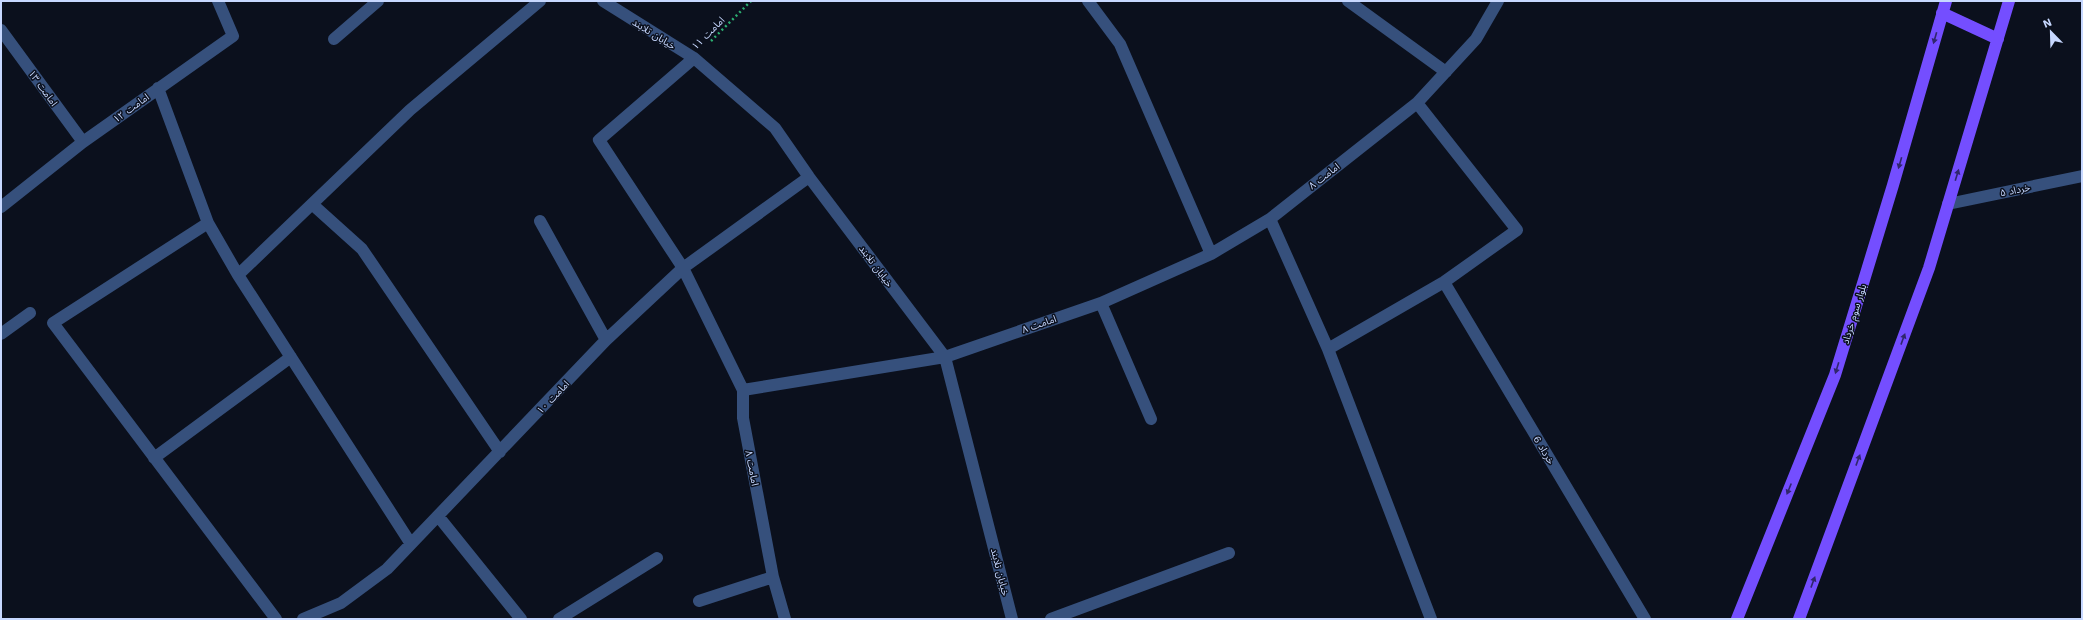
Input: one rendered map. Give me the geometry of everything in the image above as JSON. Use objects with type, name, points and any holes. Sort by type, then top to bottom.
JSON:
[{"type":"main road","name":"بلوار سوم خرداد","points":[[1737,619],[1835,375],[1893,186],[1946,1]]},
{"type":"main road","points":[[1800,619],[1929,268],[2009,1]]},
{"type":"main road","points":[[1942,13],[1998,39]]},
{"type":"street","name":"امامت ۱۲","points":[[1,207],[83,142],[233,36],[218,1]]},
{"type":"street","points":[[334,39],[378,1]]},
{"type":"street","points":[[238,275],[410,110],[540,1]]},
{"type":"street","name":"خیابان تلابند","points":[[603,1],[694,58],[775,128],[809,177],[945,357],[1012,619]]},
{"type":"street","points":[[1088,1],[1120,44],[1211,254]]},
{"type":"street","points":[[1348,1],[1446,72]]},
{"type":"street","name":"امامت ۸","points":[[785,619],[773,577],[743,418],[743,390],[945,357],[1101,303],[1211,254],[1270,219],[1417,103],[1476,39],[1497,2]]},
{"type":"street","name":"امامت ۱۳","points":[[1,30],[5,43],[83,142]]},
{"type":"street","points":[[694,58],[599,140],[683,268],[743,390]]},
{"type":"street","points":[[158,88],[208,223],[238,275],[411,544]]},
{"type":"street","points":[[1328,349],[1444,282],[1517,230],[1417,103]]},
{"type":"street","name":"خرداد ۵","points":[[1948,204],[2082,176]]},
{"type":"street","name":"امامت ۱۰","points":[[302,619],[341,603],[387,569],[606,340],[683,268],[809,177]]},
{"type":"street","points":[[312,204],[362,249],[500,452]]},
{"type":"street","points":[[1270,219],[1328,349],[1431,619]]},
{"type":"street","points":[[540,221],[606,340]]},
{"type":"street","points":[[208,223],[53,323],[276,619]]},
{"type":"street","name":"خرداد 6","points":[[1444,282],[1645,619]]},
{"type":"street","points":[[1101,303],[1151,419]]},
{"type":"street","points":[[1,334],[30,313]]},
{"type":"street","points":[[154,458],[291,357]]},
{"type":"street","points":[[438,516],[521,619]]},
{"type":"street","points":[[1051,619],[1229,553]]},
{"type":"street","points":[[559,619],[657,558]]},
{"type":"street","points":[[699,601],[773,577]]},
{"type":"path","name":"امامت ۱۱","points":[[694,58],[751,1]]}]
